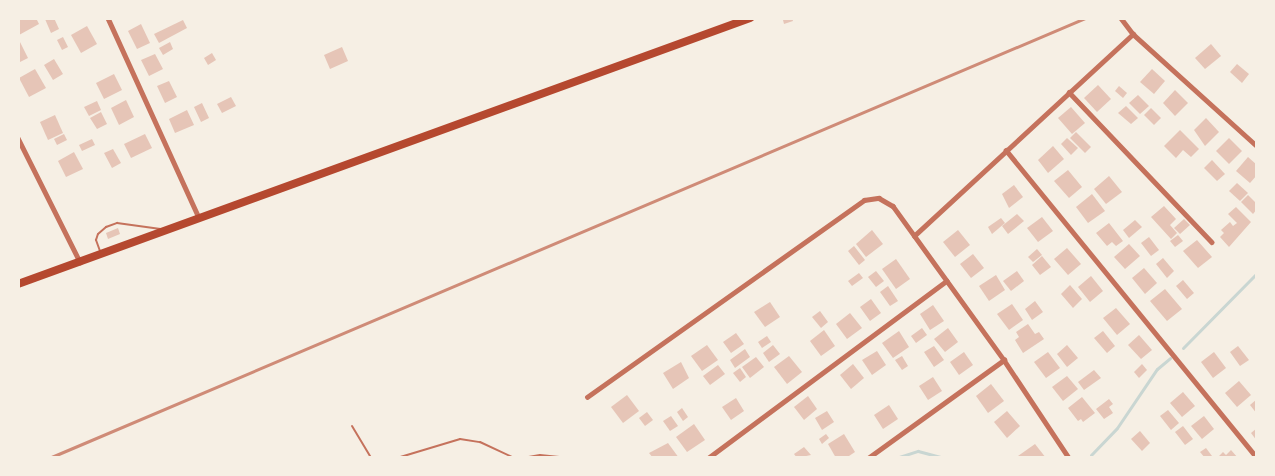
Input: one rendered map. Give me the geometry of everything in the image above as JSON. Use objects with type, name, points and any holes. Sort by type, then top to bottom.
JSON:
[{"type":"main road","points":[[18,284],[750,18]]},
{"type":"street","points":[[108,18],[199,218]]},
{"type":"street","points":[[1120,18],[1133,34],[1257,146]]},
{"type":"street","points":[[914,236],[1133,34]]},
{"type":"street","points":[[1069,92],[1212,242]]},
{"type":"street","points":[[18,138],[80,262]]},
{"type":"street","points":[[1006,150],[1257,458]]},
{"type":"street","points":[[587,397],[864,200],[879,198],[893,206],[1004,360],[1069,458]]},
{"type":"street","points":[[708,458],[946,281]]},
{"type":"street","points":[[868,458],[1004,360]]},
{"type":"lane","points":[[102,253],[96,240],[98,234],[106,227],[117,223],[166,230]]},
{"type":"lane","points":[[352,426],[371,458]]},
{"type":"lane","points":[[397,458],[460,439],[480,442],[514,458]]},
{"type":"lane","points":[[523,458],[540,455],[569,458]]},
{"type":"building","points":[[36,18],[39,24],[19,35],[18,20]]},
{"type":"building","points":[[54,18],[59,29],[51,33],[45,19]]},
{"type":"building","points":[[792,18],[793,21],[784,24],[783,20]]},
{"type":"building","points":[[183,20],[187,28],[159,43],[154,34]]},
{"type":"building","points":[[141,24],[150,43],[137,49],[128,31]]},
{"type":"building","points":[[87,26],[97,44],[81,53],[71,35]]},
{"type":"building","points":[[63,37],[68,47],[62,50],[57,40]]},
{"type":"building","points":[[20,42],[28,58],[18,63],[18,43]]},
{"type":"building","points":[[170,42],[173,49],[163,55],[159,48]]},
{"type":"building","points":[[1211,44],[1221,56],[1205,69],[1195,58]]},
{"type":"building","points":[[342,47],[348,61],[330,69],[324,55]]},
{"type":"building","points":[[212,53],[216,60],[208,65],[204,58]]},
{"type":"building","points":[[155,54],[163,69],[149,76],[141,60]]},
{"type":"building","points":[[54,59],[63,74],[53,80],[44,65]]},
{"type":"building","points":[[1237,64],[1249,74],[1242,83],[1230,72]]},
{"type":"building","points":[[35,69],[46,88],[29,97],[19,78]]},
{"type":"building","points":[[1152,69],[1165,81],[1154,94],[1140,82]]},
{"type":"building","points":[[114,74],[122,90],[104,99],[96,83]]},
{"type":"building","points":[[169,81],[177,97],[165,103],[157,86]]},
{"type":"building","points":[[1098,85],[1111,99],[1097,112],[1084,98]]},
{"type":"building","points":[[1119,86],[1127,93],[1123,98],[1115,91]]},
{"type":"building","points":[[1175,90],[1188,103],[1175,116],[1163,103]]},
{"type":"building","points":[[1138,95],[1149,106],[1140,114],[1129,103]]},
{"type":"building","points":[[231,97],[236,106],[222,113],[217,104]]},
{"type":"building","points":[[126,100],[134,117],[119,125],[111,108]]},
{"type":"building","points":[[97,101],[101,110],[89,116],[84,107]]},
{"type":"building","points":[[202,103],[209,118],[201,122],[194,107]]},
{"type":"building","points":[[1126,106],[1138,118],[1131,124],[1118,113]]},
{"type":"building","points":[[1071,107],[1085,123],[1072,134],[1058,118]]},
{"type":"building","points":[[1151,108],[1161,118],[1154,125],[1144,115]]},
{"type":"building","points":[[187,110],[194,125],[175,133],[169,119]]},
{"type":"building","points":[[101,112],[107,124],[97,129],[90,118]]},
{"type":"building","points":[[55,115],[63,133],[48,140],[40,122]]},
{"type":"building","points":[[1206,118],[1219,132],[1205,146],[1194,130]]},
{"type":"building","points":[[1180,130],[1199,149],[1191,157],[1183,150],[1176,158],[1164,146]]},
{"type":"building","points":[[1076,132],[1091,147],[1085,153],[1070,138]]},
{"type":"building","points":[[64,134],[67,140],[57,145],[54,139]]},
{"type":"building","points":[[145,134],[152,148],[131,158],[124,144]]},
{"type":"building","points":[[1067,138],[1078,148],[1071,155],[1061,144]]},
{"type":"building","points":[[1229,138],[1242,151],[1229,164],[1216,151]]},
{"type":"building","points":[[92,139],[95,145],[82,151],[79,145]]},
{"type":"building","points":[[1053,146],[1064,159],[1048,173],[1038,160]]},
{"type":"building","points":[[113,149],[121,163],[112,168],[104,153]]},
{"type":"building","points":[[74,152],[83,169],[66,177],[58,161]]},
{"type":"building","points":[[1248,157],[1257,165],[1257,175],[1250,183],[1236,171]]},
{"type":"building","points":[[1212,160],[1225,174],[1217,181],[1204,168]]},
{"type":"building","points":[[1068,170],[1082,187],[1069,198],[1054,181]]},
{"type":"building","points":[[1109,176],[1122,192],[1106,204],[1094,189]]},
{"type":"building","points":[[1237,183],[1248,193],[1240,201],[1229,191]]},
{"type":"building","points":[[1014,185],[1023,197],[1009,208],[1002,194]]},
{"type":"building","points":[[1092,194],[1105,211],[1088,223],[1076,207]]},
{"type":"building","points":[[1248,195],[1257,204],[1257,209],[1253,214],[1241,202]]},
{"type":"building","points":[[1164,206],[1176,219],[1170,225],[1177,233],[1171,239],[1151,217]]},
{"type":"building","points":[[1236,207],[1251,222],[1229,247],[1220,237],[1224,233],[1221,230],[1230,222],[1233,226],[1237,223],[1228,214]]},
{"type":"building","points":[[1017,214],[1024,221],[1008,234],[1002,226]]},
{"type":"building","points":[[1042,217],[1053,231],[1038,242],[1027,228]]},
{"type":"building","points":[[1001,218],[1005,223],[992,234],[988,227]]},
{"type":"building","points":[[1184,219],[1190,225],[1180,234],[1174,228]]},
{"type":"building","points":[[1135,220],[1142,227],[1129,238],[1123,230]]},
{"type":"building","points":[[1109,223],[1123,241],[1116,246],[1112,242],[1107,246],[1096,233]]},
{"type":"building","points":[[118,228],[120,234],[108,239],[106,233]]},
{"type":"building","points":[[872,230],[883,244],[866,257],[856,244]]},
{"type":"building","points":[[958,230],[970,245],[955,257],[943,242]]},
{"type":"building","points":[[1178,235],[1183,241],[1175,247],[1170,241]]},
{"type":"building","points":[[1149,237],[1159,250],[1151,256],[1141,243]]},
{"type":"building","points":[[1197,240],[1212,257],[1198,268],[1183,251]]},
{"type":"building","points":[[1129,244],[1140,256],[1125,269],[1114,257]]},
{"type":"building","points":[[854,246],[865,260],[859,265],[848,251]]},
{"type":"building","points":[[1067,248],[1081,264],[1068,275],[1054,259]]},
{"type":"building","points":[[1037,249],[1042,255],[1033,262],[1028,257]]},
{"type":"building","points":[[973,254],[984,268],[971,278],[960,264]]},
{"type":"building","points":[[1042,256],[1051,267],[1040,275],[1032,265]]},
{"type":"building","points":[[1163,258],[1174,271],[1167,278],[1156,264]]},
{"type":"building","points":[[896,259],[910,279],[896,289],[882,269]]},
{"type":"building","points":[[1144,268],[1157,283],[1145,294],[1132,278]]},
{"type":"building","points":[[876,271],[884,281],[876,287],[868,277]]},
{"type":"building","points":[[1017,271],[1024,281],[1011,291],[1003,281]]},
{"type":"building","points":[[859,273],[863,278],[852,286],[848,281]]},
{"type":"building","points":[[996,275],[1005,290],[989,301],[979,286]]},
{"type":"building","points":[[1091,276],[1103,291],[1090,302],[1078,287]]},
{"type":"building","points":[[1183,280],[1194,293],[1187,299],[1176,286]]},
{"type":"building","points":[[1070,285],[1082,299],[1073,308],[1061,294]]},
{"type":"building","points":[[888,286],[898,301],[890,306],[880,292]]},
{"type":"building","points":[[1165,289],[1182,309],[1167,321],[1150,301]]},
{"type":"building","points":[[871,299],[881,313],[870,321],[860,307]]},
{"type":"building","points":[[1035,301],[1043,312],[1032,320],[1025,309]]},
{"type":"building","points":[[770,302],[780,317],[765,327],[754,312]]},
{"type":"building","points":[[1012,304],[1023,320],[1009,330],[997,314]]},
{"type":"building","points":[[933,305],[944,321],[930,330],[920,314]]},
{"type":"building","points":[[1116,308],[1130,324],[1117,335],[1103,318]]},
{"type":"building","points":[[820,311],[828,322],[821,328],[812,317]]},
{"type":"building","points":[[850,313],[862,328],[847,339],[836,324]]},
{"type":"building","points":[[1028,324],[1035,334],[1039,332],[1044,339],[1023,353],[1015,340],[1019,337],[1016,332]]},
{"type":"building","points":[[922,328],[927,335],[916,343],[911,336]]},
{"type":"building","points":[[948,328],[958,342],[945,352],[934,339]]},
{"type":"building","points":[[824,330],[835,346],[821,356],[810,341]]},
{"type":"building","points":[[899,331],[909,347],[893,358],[882,343]]},
{"type":"building","points":[[1103,331],[1115,346],[1107,353],[1094,338]]},
{"type":"building","points":[[736,333],[744,344],[731,353],[723,342]]},
{"type":"building","points":[[1139,335],[1152,350],[1141,359],[1128,345]]},
{"type":"building","points":[[767,336],[771,342],[762,348],[758,342]]},
{"type":"building","points":[[707,345],[718,360],[702,371],[691,356]]},
{"type":"building","points":[[773,345],[780,354],[769,362],[763,353]]},
{"type":"building","points":[[1067,345],[1078,358],[1067,367],[1057,354]]},
{"type":"building","points":[[934,346],[944,360],[934,367],[924,352]]},
{"type":"building","points":[[1238,346],[1249,360],[1240,366],[1230,352]]},
{"type":"building","points":[[745,349],[750,357],[735,368],[730,360]]},
{"type":"building","points":[[877,351],[886,365],[872,375],[862,360]]},
{"type":"building","points":[[964,352],[973,365],[959,375],[950,362]]},
{"type":"building","points":[[1048,352],[1060,368],[1046,378],[1034,362]]},
{"type":"building","points":[[1214,352],[1226,368],[1213,378],[1201,362]]},
{"type":"building","points":[[789,356],[802,372],[787,384],[774,367]]},
{"type":"building","points":[[902,356],[908,366],[902,370],[895,360]]},
{"type":"building","points":[[756,357],[764,367],[750,378],[742,367]]},
{"type":"building","points":[[681,362],[689,378],[673,389],[663,373]]},
{"type":"building","points":[[853,364],[864,378],[851,389],[840,375]]},
{"type":"building","points":[[1142,364],[1147,370],[1139,378],[1134,372]]},
{"type":"building","points":[[718,365],[725,374],[710,385],[703,376]]},
{"type":"building","points":[[740,368],[746,377],[740,382],[733,373]]},
{"type":"building","points":[[1094,370],[1101,378],[1084,390],[1078,382]]},
{"type":"building","points":[[1067,376],[1078,389],[1063,401],[1052,387]]},
{"type":"building","points":[[933,377],[942,391],[928,400],[919,386]]},
{"type":"building","points":[[1239,381],[1251,395],[1237,407],[1225,393]]},
{"type":"building","points":[[991,384],[1004,401],[988,413],[976,396]]},
{"type":"building","points":[[1183,392],[1195,406],[1182,417],[1170,403]]},
{"type":"building","points":[[627,395],[639,411],[623,423],[611,407]]},
{"type":"building","points":[[808,396],[817,409],[804,420],[794,407]]},
{"type":"building","points":[[1082,397],[1095,413],[1083,422],[1081,419],[1078,421],[1068,408]]},
{"type":"building","points":[[736,398],[744,411],[731,420],[722,407]]},
{"type":"building","points":[[1109,399],[1113,404],[1109,407],[1113,413],[1104,419],[1096,409]]},
{"type":"building","points":[[1257,399],[1257,414],[1250,405]]},
{"type":"building","points":[[889,405],[898,419],[883,429],[874,415]]},
{"type":"building","points":[[682,408],[688,417],[683,421],[677,412]]},
{"type":"building","points":[[1168,410],[1179,423],[1171,430],[1160,416]]},
{"type":"building","points":[[827,411],[834,422],[822,430],[815,418]]},
{"type":"building","points":[[1007,411],[1020,426],[1007,438],[994,422]]},
{"type":"building","points":[[647,412],[653,420],[645,426],[639,418]]},
{"type":"building","points":[[671,416],[678,426],[670,431],[663,421]]},
{"type":"building","points":[[1204,416],[1214,429],[1202,439],[1191,426]]},
{"type":"building","points":[[694,424],[705,440],[687,452],[676,437]]},
{"type":"building","points":[[1183,426],[1193,439],[1185,445],[1175,432]]},
{"type":"building","points":[[1257,428],[1257,441],[1251,433]]},
{"type":"building","points":[[1140,431],[1150,443],[1142,451],[1131,439]]},
{"type":"building","points":[[826,434],[829,438],[822,444],[819,439]]},
{"type":"building","points":[[844,434],[855,452],[846,458],[836,458],[828,444]]},
{"type":"building","points":[[668,443],[679,458],[653,458],[649,453]]},
{"type":"building","points":[[1035,444],[1046,458],[1019,458],[1018,456]]},
{"type":"building","points":[[804,447],[811,455],[797,458],[794,454]]},
{"type":"building","points":[[1206,448],[1212,456],[1209,458],[1205,458],[1200,452]]},
{"type":"building","points":[[1231,450],[1238,458],[1217,458],[1223,452],[1226,455]]},
{"type":"waterway","points":[[1183,348],[1257,273]]},
{"type":"waterway","points":[[1091,455],[1117,428],[1157,369],[1170,358]]},
{"type":"waterway","points":[[896,458],[918,451],[944,458]]},
{"type":"railway","points":[[49,458],[1085,18]]}]
